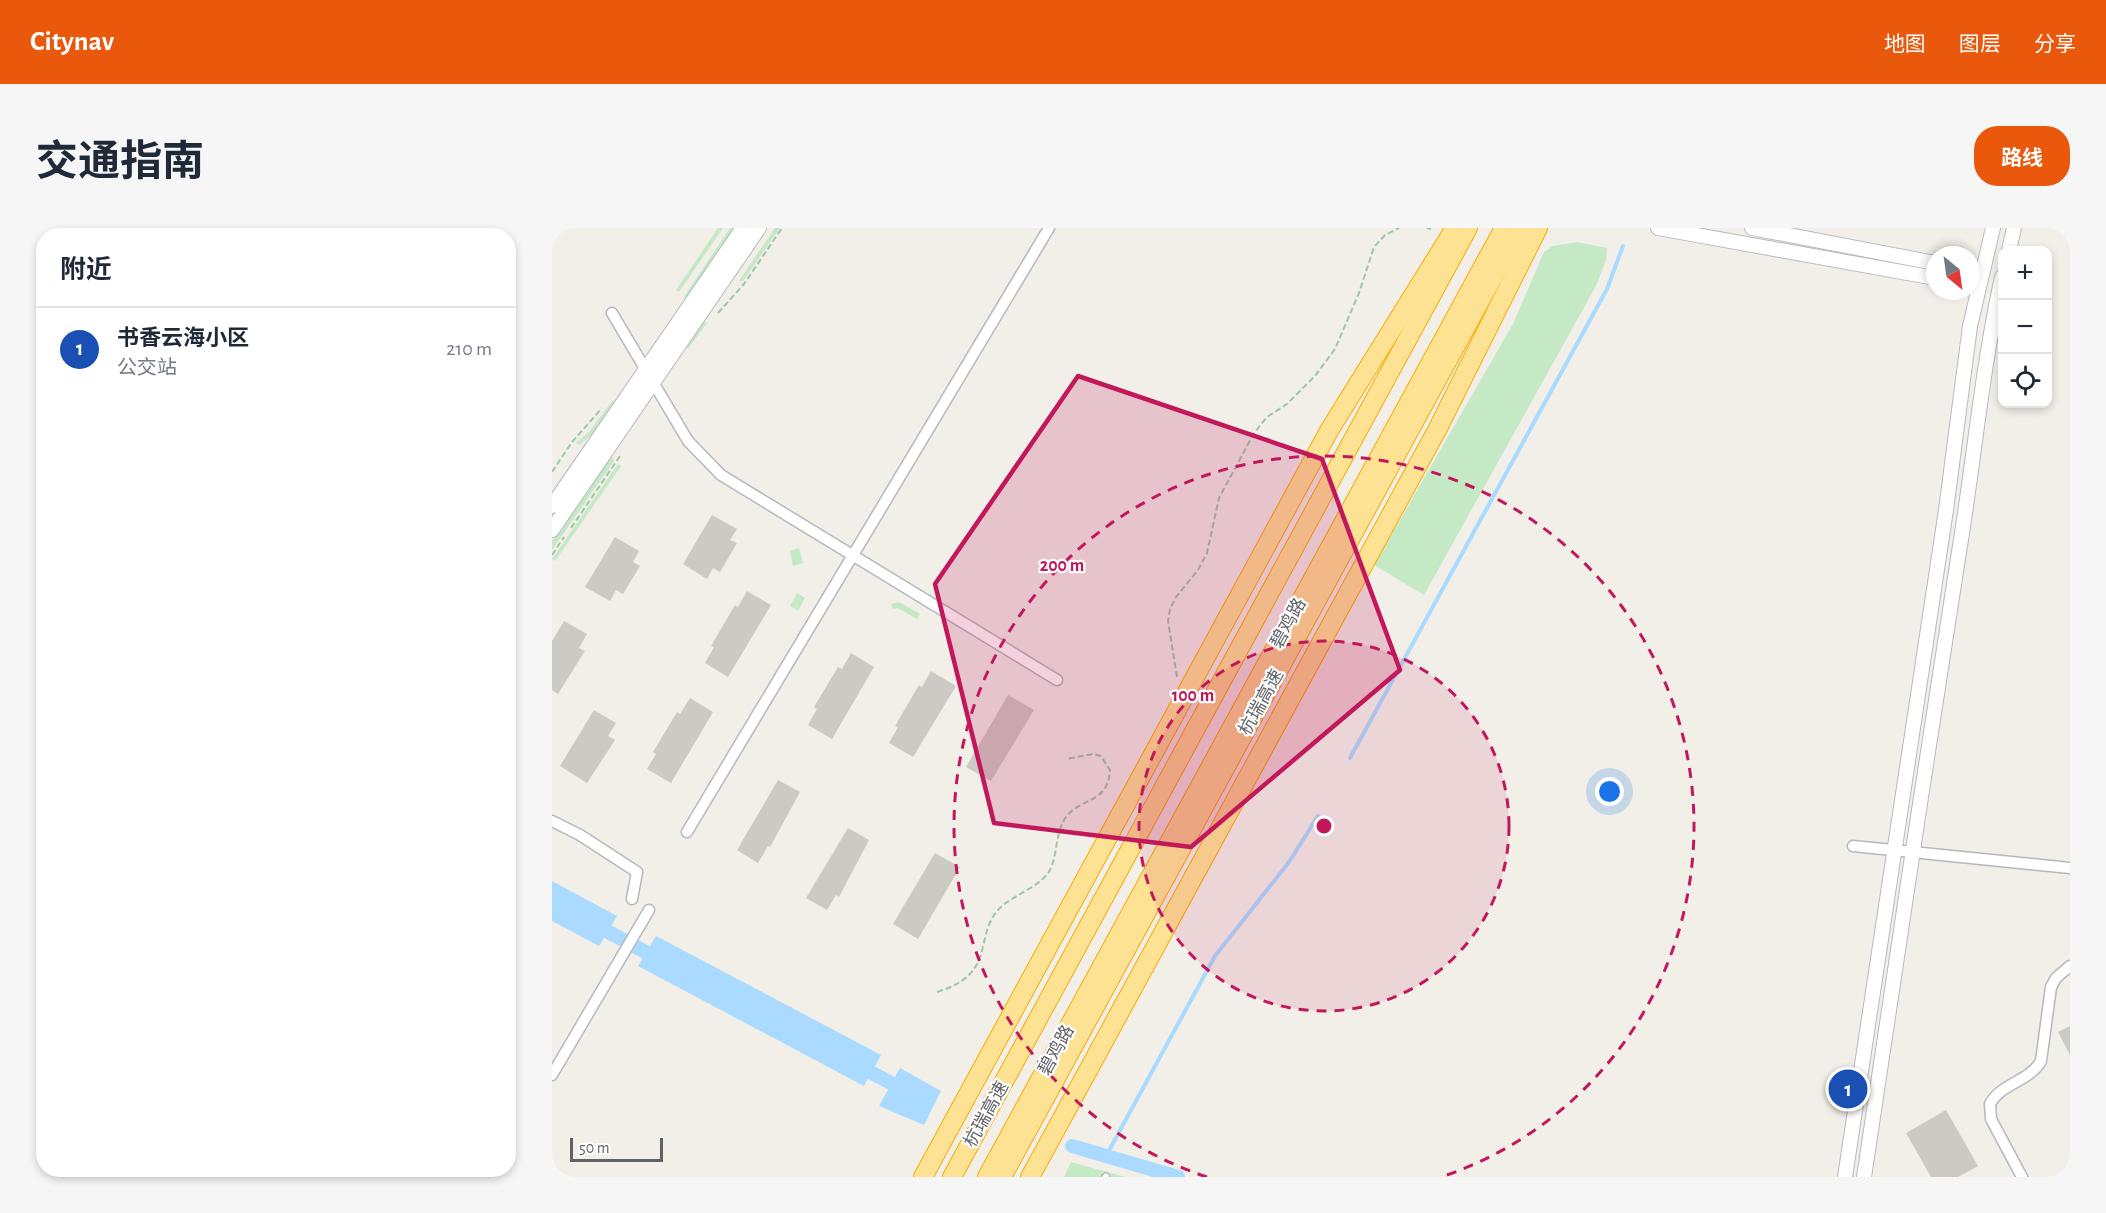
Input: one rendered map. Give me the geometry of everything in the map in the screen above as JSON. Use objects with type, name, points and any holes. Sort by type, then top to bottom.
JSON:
[{"type":"highway","points":[[923,1177],[1330,429],[1455,228]]},
{"type":"highway","name":"杭瑞高速","points":[[952,1177],[1468,228]]},
{"type":"highway","name":"碧鸡路","points":[[966,1177],[1481,228]]},
{"type":"highway","name":"碧鸡路","points":[[987,1177],[1504,228]]},
{"type":"highway","name":"杭瑞高速","points":[[1002,1177],[1520,228]]},
{"type":"highway","points":[[1030,1177],[1437,430],[1538,228]]},
{"type":"street","points":[[552,506],[743,228]]},
{"type":"street","points":[[552,530],[759,228]]},
{"type":"street","points":[[687,832],[1049,228]]},
{"type":"street","points":[[1658,228],[1926,276]]},
{"type":"street","points":[[1752,228],[1926,261]]},
{"type":"street","points":[[1980,266],[1993,228]]},
{"type":"street","points":[[2010,246],[2014,228]]},
{"type":"street","points":[[1980,278],[1998,281]]},
{"type":"street","points":[[1864,1177],[1911,852],[1965,515],[1991,328],[1998,298]]},
{"type":"street","points":[[1845,1177],[1946,510],[1973,300]]},
{"type":"street","points":[[612,313],[688,441],[721,475],[1057,680]]},
{"type":"street","points":[[552,821],[580,835],[637,872],[632,899]]},
{"type":"street","points":[[1852,846],[2070,868]]},
{"type":"street","points":[[552,1075],[649,910]]},
{"type":"street","points":[[2022,1177],[1991,1119],[1990,1104],[1999,1092],[2030,1075],[2037,1068],[2041,1061],[2051,987],[2056,978],[2070,966]]},
{"type":"path","points":[[1177,677],[1168,621],[1170,609],[1176,597],[1198,570],[1207,553],[1219,498],[1254,433],[1267,417],[1287,404],[1315,376],[1335,349],[1359,293],[1374,247],[1385,235],[1399,228]]},
{"type":"path","points":[[937,992],[947,989],[971,974],[979,965],[993,916],[1003,906],[1047,875],[1056,852],[1064,820],[1075,809],[1097,798],[1107,786],[1110,770],[1101,756],[1093,754],[1066,759]]},
{"type":"highlighted area","points":[[1078,376],[1322,459],[1400,670],[1191,847],[994,823],[935,584]]},
{"type":"green space","points":[[718,228],[723,228],[679,292],[676,290]]},
{"type":"green space","points":[[730,228],[736,228],[688,297],[683,298]]},
{"type":"green space","points":[[775,228],[780,228],[743,281],[739,281]]},
{"type":"green space","points":[[1577,242],[1607,248],[1606,260],[1596,286],[1424,595],[1374,565],[1513,324],[1544,252],[1553,246]]},
{"type":"green space","points":[[704,321],[707,323],[688,349],[686,346]]},
{"type":"green space","points":[[613,400],[615,404],[596,431],[579,445],[576,443],[589,432]]},
{"type":"green space","points":[[611,456],[614,461],[552,550],[552,541]]},
{"type":"green space","points":[[618,464],[621,466],[555,561],[552,559]]},
{"type":"green space","points":[[799,548],[803,563],[793,566],[790,551]]},
{"type":"green space","points":[[797,593],[805,598],[798,611],[790,606]]},
{"type":"green space","points":[[899,602],[920,614],[917,619],[898,608],[893,609],[891,604]]},
{"type":"green space","points":[[1071,1162],[1125,1177],[1064,1177]]},
{"type":"water","points":[[552,881],[617,916],[599,946],[552,921]]},
{"type":"water","points":[[656,936],[881,1055],[864,1086],[638,966]]},
{"type":"water","points":[[900,1068],[941,1091],[924,1125],[879,1106]]},
{"type":"building","points":[[712,515],[737,529],[730,540],[737,543],[720,572],[713,568],[707,579],[683,564]]},
{"type":"building","points":[[615,537],[639,551],[633,562],[640,566],[623,594],[616,590],[610,601],[585,587]]},
{"type":"building","points":[[747,591],[771,605],[728,677],[705,663],[714,647],[711,646],[735,605],[738,607]]},
{"type":"building","points":[[564,621],[587,634],[579,648],[585,651],[558,694],[552,690],[552,641]]},
{"type":"building","points":[[851,653],[874,667],[832,739],[808,725],[817,709],[814,707],[838,667],[842,669]]},
{"type":"building","points":[[931,671],[956,686],[913,757],[889,743],[898,727],[895,726],[919,685],[922,687]]},
{"type":"building","points":[[1008,695],[1034,710],[991,781],[966,767]]},
{"type":"building","points":[[690,698],[713,712],[671,783],[647,769],[656,754],[653,752],[677,712],[680,714]]},
{"type":"building","points":[[594,710],[616,723],[608,736],[615,740],[587,783],[560,766]]},
{"type":"building","points":[[778,780],[800,792],[770,847],[768,846],[758,863],[737,850]]},
{"type":"building","points":[[848,828],[869,840],[839,897],[836,895],[827,910],[806,898]]},
{"type":"building","points":[[935,853],[960,867],[918,939],[893,924]]},
{"type":"building","points":[[2070,1026],[2070,1055],[2058,1032]]},
{"type":"building","points":[[1946,1110],[1978,1166],[1958,1177],[1931,1177],[1906,1133]]},
{"type":"waterway","points":[[1350,758],[1607,289],[1623,246]]},
{"type":"waterway","points":[[1106,1156],[1215,956],[1289,862],[1318,816]]},
{"type":"waterway","points":[[592,923],[662,961]]},
{"type":"waterway","points":[[857,1065],[906,1091]]},
{"type":"waterway","points":[[1072,1146],[1178,1177]]},
{"type":"place","name":"书香云海小区","points":[[1848,1089]]}]
